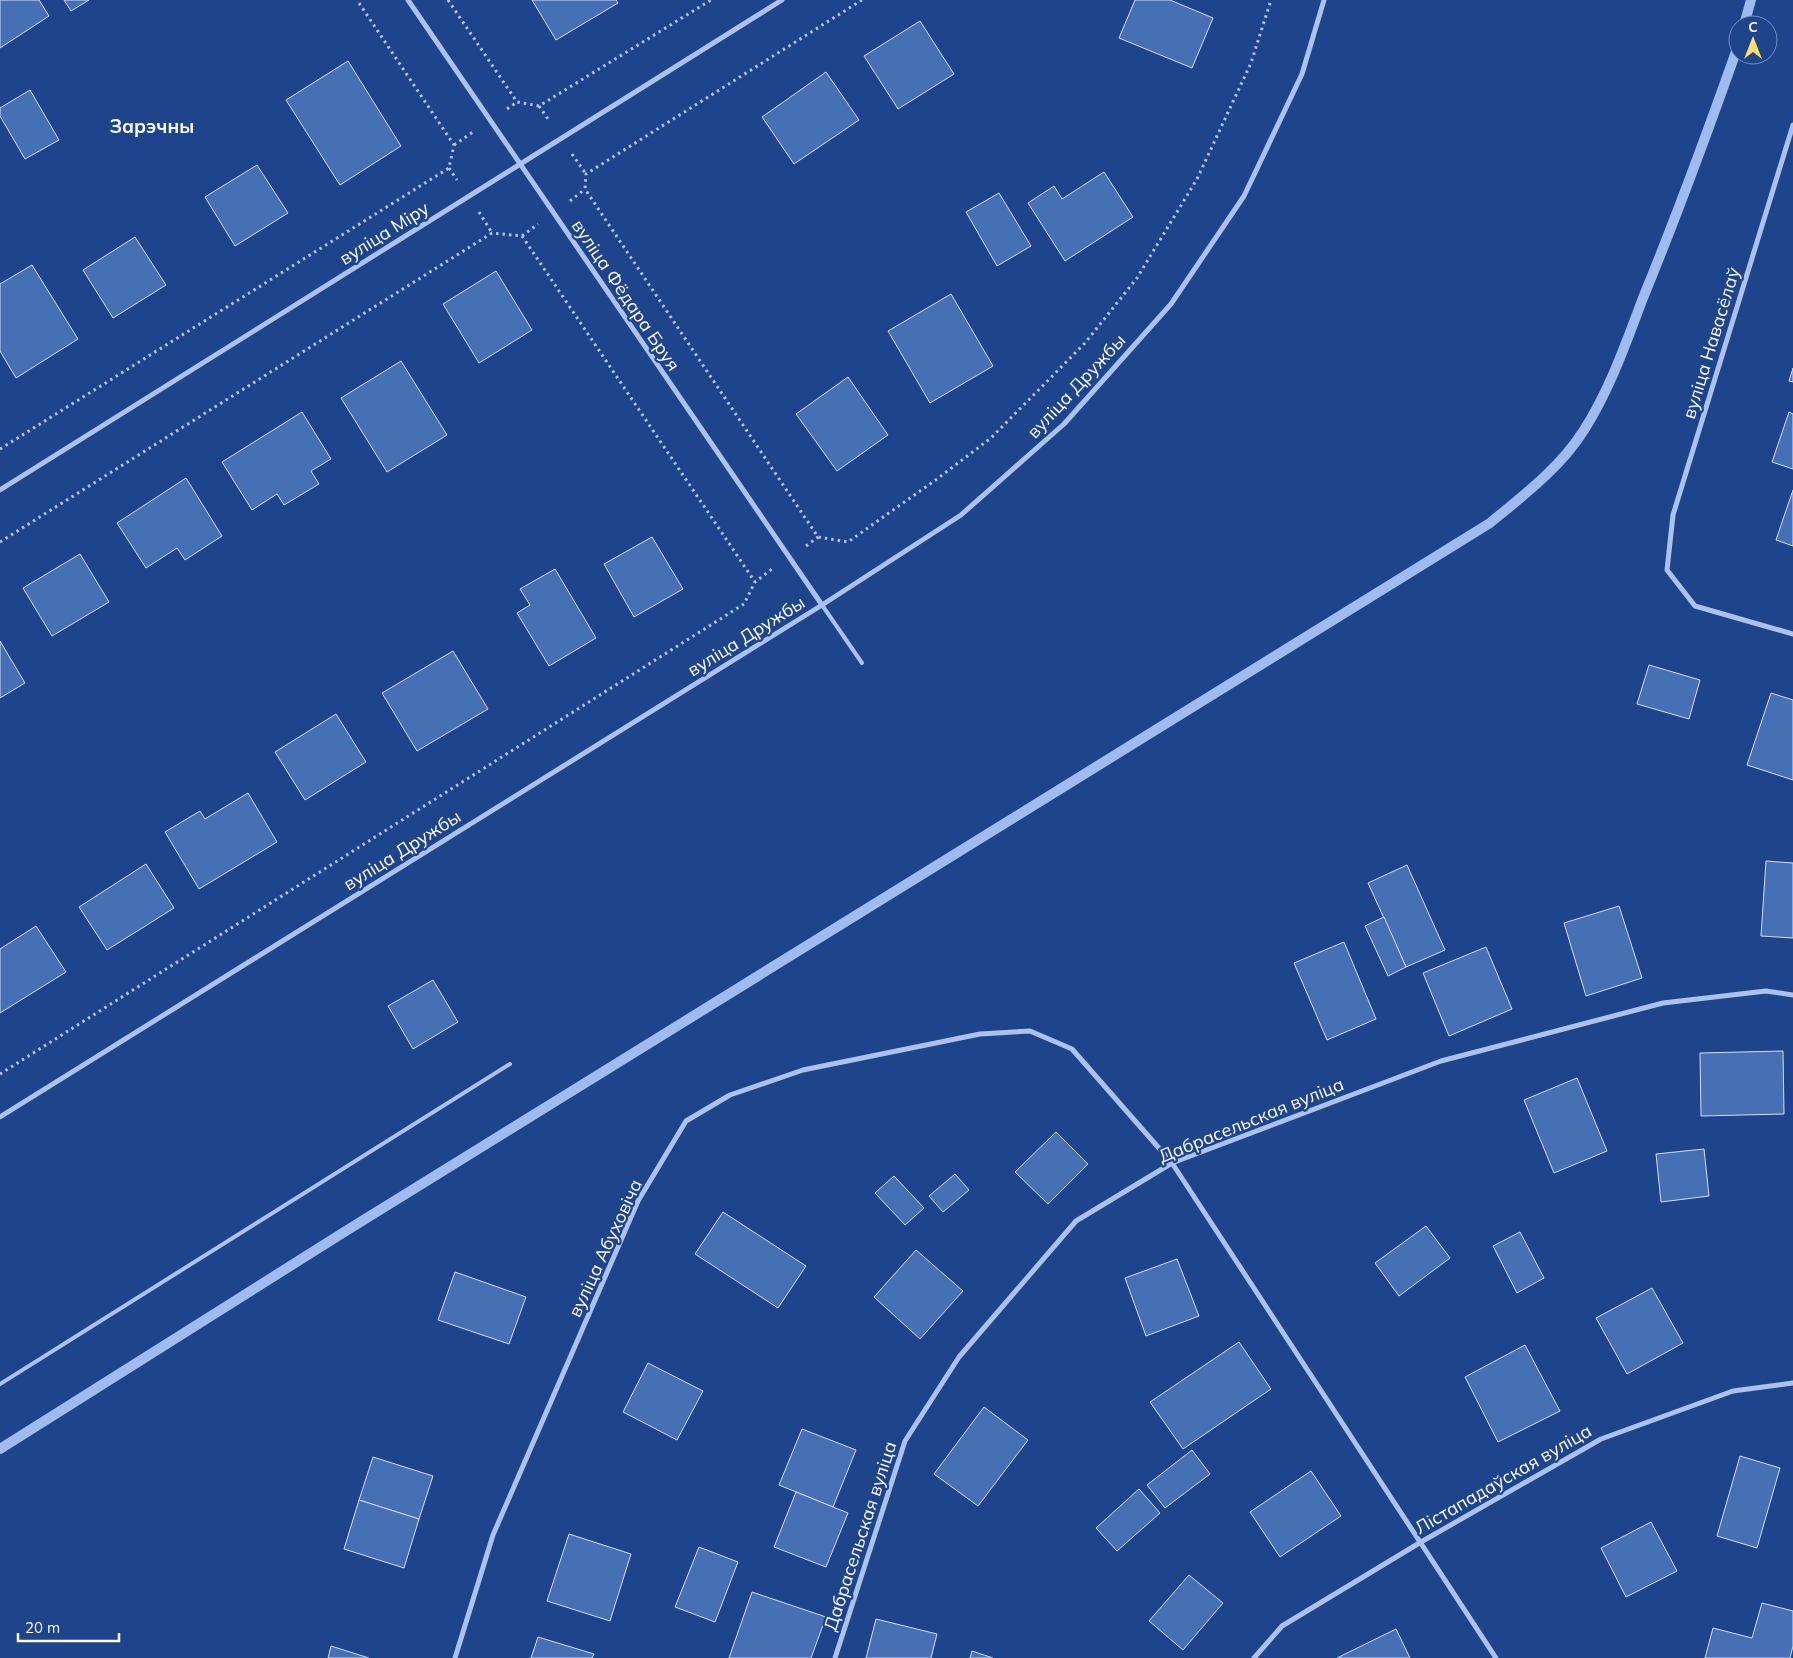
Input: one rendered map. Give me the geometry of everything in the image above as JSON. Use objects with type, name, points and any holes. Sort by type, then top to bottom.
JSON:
[{"type":"street","name":"вуліца Фёдара Бруя","points":[[408,0],[822,605]]},
{"type":"street","name":"вуліца Міру","points":[[0,490],[782,0]]},
{"type":"street","name":"вуліца Дружбы","points":[[0,1117],[822,605],[961,515],[1064,424],[1171,304],[1244,196],[1302,74],[1324,0]]},
{"type":"street","name":"вуліца Навасёлаў","points":[[1793,125],[1673,515],[1667,570],[1696,606],[1793,634]]},
{"type":"street","name":"Дабрасельская вуліца","points":[[835,1658],[904,1441],[960,1357],[1076,1221],[1172,1163],[1441,1061],[1663,1002],[1766,991],[1793,996]]},
{"type":"street","name":"вуліца Абуховіча","points":[[455,1658],[493,1535],[638,1201],[686,1121],[730,1095],[803,1070],[980,1034],[1030,1031],[1072,1049],[1172,1163],[1496,1658]]},
{"type":"street","name":"Лістападаўская вуліца","points":[[1254,1658],[1282,1626],[1421,1542],[1600,1439],[1733,1392],[1793,1383]]},
{"type":"lane","points":[[822,605],[862,663]]},
{"type":"lane","points":[[0,1384],[510,1064]]},
{"type":"path","points":[[0,449],[449,168],[454,145],[357,0]]},
{"type":"path","points":[[448,0],[517,102],[539,106],[710,0]]},
{"type":"path","points":[[862,0],[586,174],[585,189],[818,537],[848,542],[991,438],[1085,343],[1138,278],[1198,179],[1251,63],[1271,0]]},
{"type":"path","points":[[0,542],[492,233],[522,236],[755,582],[744,604],[0,1074]]},
{"type":"building","points":[[0,0],[39,0],[49,16],[0,48]]},
{"type":"building","points":[[64,0],[89,0],[71,11]]},
{"type":"building","points":[[532,0],[616,0],[618,3],[556,40]]},
{"type":"building","points":[[1135,0],[1170,0],[1213,18],[1192,68],[1119,38]]},
{"type":"building","points":[[920,21],[954,74],[898,109],[864,56]]},
{"type":"building","points":[[348,61],[401,146],[340,185],[286,100]]},
{"type":"building","points":[[826,72],[859,120],[794,164],[762,117]]},
{"type":"building","points":[[30,90],[59,140],[25,159],[0,116],[0,108]]},
{"type":"building","points":[[257,165],[288,213],[235,246],[205,197]]},
{"type":"building","points":[[1104,172],[1133,217],[1065,261],[1028,203],[1054,186],[1062,199]]},
{"type":"building","points":[[999,193],[1031,246],[997,266],[966,212]]},
{"type":"building","points":[[135,237],[166,285],[113,318],[83,270]]},
{"type":"building","points":[[32,265],[78,339],[16,378],[0,351],[0,284]]},
{"type":"building","points":[[496,271],[532,330],[479,363],[443,304]]},
{"type":"building","points":[[951,294],[993,366],[930,403],[888,331]]},
{"type":"building","points":[[401,361],[447,435],[387,472],[341,398]]},
{"type":"building","points":[[1793,368],[1793,382],[1789,381]]},
{"type":"building","points":[[848,377],[888,435],[837,471],[796,414]]},
{"type":"building","points":[[302,412],[331,459],[311,471],[319,484],[284,505],[277,494],[252,510],[222,462]]},
{"type":"building","points":[[1789,412],[1793,414],[1793,469],[1772,462]]},
{"type":"building","points":[[186,478],[222,536],[185,560],[177,548],[146,568],[117,523]]},
{"type":"building","points":[[1793,490],[1793,546],[1776,540]]},
{"type":"building","points":[[652,537],[683,589],[634,617],[604,564]]},
{"type":"building","points":[[80,554],[109,602],[52,636],[23,588]]},
{"type":"building","points":[[555,569],[596,638],[549,666],[517,613],[530,605],[520,589]]},
{"type":"building","points":[[0,641],[25,683],[0,698]]},
{"type":"building","points":[[453,651],[488,709],[417,751],[382,693]]},
{"type":"building","points":[[1649,665],[1700,680],[1689,719],[1637,704]]},
{"type":"building","points":[[1771,693],[1793,700],[1793,780],[1747,765]]},
{"type":"building","points":[[336,714],[366,762],[305,800],[275,752]]},
{"type":"building","points":[[248,793],[277,842],[199,889],[165,832],[200,811],[205,819]]},
{"type":"building","points":[[1766,861],[1793,863],[1793,938],[1761,936]]},
{"type":"building","points":[[146,864],[174,908],[107,950],[79,907]]},
{"type":"building","points":[[1407,865],[1445,950],[1406,967],[1368,883]]},
{"type":"building","points":[[1619,906],[1642,978],[1586,996],[1564,923]]},
{"type":"building","points":[[1384,917],[1406,967],[1388,976],[1365,926]]},
{"type":"building","points":[[36,926],[66,972],[0,1013],[0,949]]},
{"type":"building","points":[[1344,942],[1376,1019],[1327,1040],[1294,963]]},
{"type":"building","points":[[1486,947],[1512,1009],[1449,1036],[1423,973]]},
{"type":"building","points":[[433,980],[458,1022],[413,1049],[388,1006]]},
{"type":"building","points":[[1783,1051],[1784,1114],[1701,1116],[1700,1053]]},
{"type":"building","points":[[1577,1078],[1607,1151],[1554,1173],[1524,1100]]},
{"type":"building","points":[[1056,1132],[1088,1164],[1048,1204],[1015,1172]]},
{"type":"building","points":[[1704,1149],[1709,1196],[1661,1202],[1656,1154]]},
{"type":"building","points":[[955,1174],[969,1190],[943,1212],[929,1196]]},
{"type":"building","points":[[894,1176],[924,1208],[905,1225],[875,1193]]},
{"type":"building","points":[[723,1212],[806,1266],[778,1308],[695,1254]]},
{"type":"building","points":[[1426,1226],[1450,1258],[1399,1296],[1375,1263]]},
{"type":"building","points":[[1520,1232],[1544,1278],[1517,1293],[1493,1246]]},
{"type":"building","points":[[916,1250],[963,1291],[920,1339],[874,1297]]},
{"type":"building","points":[[1177,1259],[1199,1316],[1146,1336],[1125,1278]]},
{"type":"building","points":[[455,1272],[526,1297],[509,1344],[438,1320]]},
{"type":"building","points":[[1652,1288],[1683,1343],[1627,1374],[1596,1318]]},
{"type":"building","points":[[1239,1342],[1271,1389],[1183,1449],[1150,1402]]},
{"type":"building","points":[[1525,1345],[1560,1411],[1498,1442],[1465,1377]]},
{"type":"building","points":[[648,1363],[703,1391],[677,1440],[623,1412]]},
{"type":"building","points":[[984,1407],[1028,1440],[978,1506],[934,1474]]},
{"type":"building","points":[[802,1429],[856,1450],[833,1507],[779,1485]]},
{"type":"building","points":[[1192,1450],[1210,1474],[1165,1508],[1147,1485]]},
{"type":"building","points":[[1740,1456],[1780,1468],[1757,1548],[1717,1536]]},
{"type":"building","points":[[373,1457],[433,1476],[419,1519],[359,1500]]},
{"type":"building","points":[[1311,1471],[1341,1516],[1280,1557],[1250,1512]]},
{"type":"building","points":[[1139,1489],[1160,1513],[1117,1551],[1096,1528]]},
{"type":"building","points":[[796,1492],[848,1513],[826,1567],[774,1547]]},
{"type":"building","points":[[359,1500],[419,1519],[404,1568],[344,1549]]},
{"type":"building","points":[[1651,1522],[1677,1571],[1626,1597],[1601,1548]]},
{"type":"building","points":[[569,1534],[631,1554],[610,1621],[547,1601]]},
{"type":"building","points":[[699,1547],[738,1562],[715,1622],[675,1607]]},
{"type":"building","points":[[1189,1575],[1223,1603],[1183,1650],[1149,1621]]},
{"type":"building","points":[[752,1592],[826,1617],[811,1658],[729,1658]]},
{"type":"building","points":[[1762,1603],[1793,1611],[1793,1646],[1790,1658],[1705,1658],[1713,1628],[1752,1638]]},
{"type":"building","points":[[876,1619],[937,1634],[931,1658],[866,1658]]},
{"type":"building","points":[[1396,1629],[1410,1658],[1337,1658]]},
{"type":"building","points":[[538,1637],[594,1654],[592,1658],[531,1658]]},
{"type":"building","points":[[331,1646],[369,1658],[328,1658]]},
{"type":"building","points":[[972,1651],[993,1658],[970,1658]]},
{"type":"waterway","points":[[1747,15],[1751,0]]},
{"type":"waterway","points":[[0,1449],[341,1234],[1490,523],[1541,480],[1564,456],[1584,430],[1602,398],[1624,349],[1731,65]]},
{"type":"district","name":"Зарэчны","points":[[152,126]]}]
